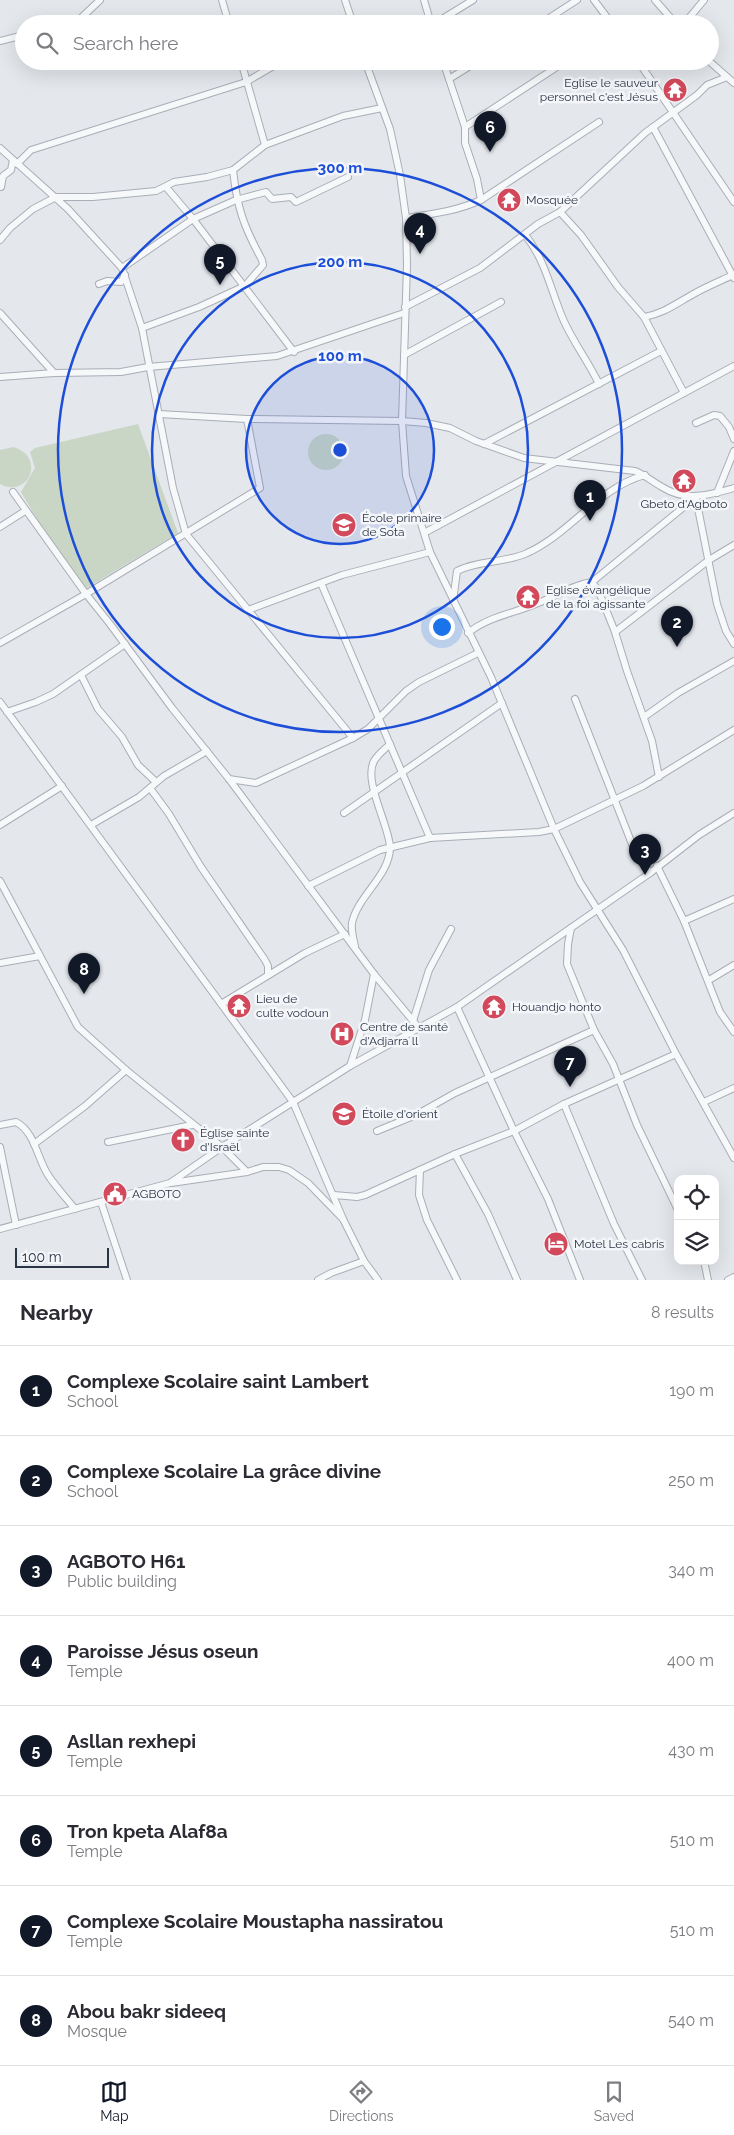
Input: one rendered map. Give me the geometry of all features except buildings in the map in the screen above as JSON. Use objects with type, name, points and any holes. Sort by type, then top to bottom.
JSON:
[{"type":"street","points":[[84,15],[100,0]]},
{"type":"street","points":[[222,0],[226,15]]},
{"type":"street","points":[[345,0],[350,15]]},
{"type":"street","points":[[424,0],[429,15]]},
{"type":"street","points":[[447,15],[473,0]]},
{"type":"street","points":[[554,15],[577,0]]},
{"type":"street","points":[[594,0],[605,15]]},
{"type":"street","points":[[655,0],[669,15]]},
{"type":"street","points":[[660,0],[663,8]]},
{"type":"street","points":[[692,15],[704,0]]},
{"type":"street","points":[[0,41],[15,37]]},
{"type":"street","points":[[243,70],[265,145]]},
{"type":"street","points":[[1,187],[3,176],[12,170],[15,162],[30,150],[246,82],[267,70]]},
{"type":"street","points":[[368,70],[394,146],[406,218],[407,265],[402,421],[406,476],[411,496],[426,532],[430,552],[502,703],[554,829],[580,882],[623,950],[676,1054],[731,1148],[734,1158]]},
{"type":"street","points":[[446,70],[465,128],[465,143],[477,179],[481,200]]},
{"type":"street","points":[[449,79],[464,70]]},
{"type":"street","points":[[465,128],[552,70]]},
{"type":"street","points":[[644,70],[734,202]]},
{"type":"street","points":[[719,70],[734,83]]},
{"type":"street","points":[[0,377],[54,373],[121,372],[148,367],[277,356],[294,352],[405,310],[480,268],[547,218],[560,212],[612,162],[653,127],[697,95],[707,85],[727,77]]},
{"type":"street","points":[[0,240],[10,228],[33,210],[56,197],[136,194],[156,191],[174,182],[207,177],[233,170],[265,145],[343,116],[382,108]]},
{"type":"street","points":[[406,218],[448,212],[481,200],[599,122]]},
{"type":"street","points":[[644,317],[670,309],[689,296],[733,277],[653,127]]},
{"type":"street","points":[[1,151],[56,197],[122,268],[142,328],[148,367],[173,488],[186,534],[353,738]]},
{"type":"street","points":[[142,328],[198,307],[245,286],[263,265],[246,230],[236,200],[233,170]]},
{"type":"street","points":[[122,268],[192,219],[236,200],[266,192],[272,199],[291,197],[296,202],[348,177]]},
{"type":"street","points":[[166,187],[245,286],[294,352]]},
{"type":"street","points":[[560,212],[581,235],[618,287],[644,317],[684,393]]},
{"type":"street","points":[[526,235],[540,257],[564,320],[599,384]]},
{"type":"street","points":[[99,284],[102,281],[121,282],[125,275]]},
{"type":"street","points":[[404,355],[501,302]]},
{"type":"street","points":[[0,313],[54,373]]},
{"type":"street","points":[[484,444],[662,351]]},
{"type":"street","points":[[426,532],[684,393],[733,369]]},
{"type":"street","points":[[159,414],[247,419],[402,421],[441,425],[484,444],[524,458],[626,468],[645,475],[670,492],[696,500]]},
{"type":"street","points":[[696,423],[714,415],[720,416],[730,427],[734,439]]},
{"type":"street","points":[[0,643],[86,594],[260,488],[247,419]]},
{"type":"street","points":[[717,493],[734,451]]},
{"type":"street","points":[[453,601],[457,571],[494,560],[526,554],[547,541],[612,491],[626,482],[645,475]]},
{"type":"street","points":[[468,633],[482,623],[535,605],[581,583],[592,582],[685,506],[696,500],[734,488]]},
{"type":"street","points":[[13,492],[86,594],[229,779],[374,974],[419,1028]]},
{"type":"street","points":[[696,500],[722,622],[734,644]]},
{"type":"street","points":[[0,527],[25,510]]},
{"type":"street","points":[[615,632],[709,560],[734,545]]},
{"type":"street","points":[[248,610],[321,583],[430,552]]},
{"type":"street","points":[[592,582],[599,592],[615,632],[626,671],[652,741],[659,777]]},
{"type":"street","points":[[321,583],[430,838]]},
{"type":"street","points":[[7,712],[36,702],[81,675],[125,644]]},
{"type":"street","points":[[229,779],[256,783],[353,738],[368,729],[419,682],[478,653]]},
{"type":"street","points":[[644,717],[678,693],[734,662]]},
{"type":"street","points":[[81,675],[98,709],[122,737],[138,764],[156,782]]},
{"type":"street","points":[[575,699],[632,844],[650,872]]},
{"type":"street","points":[[0,702],[293,1102],[343,1219],[364,1261],[378,1280]]},
{"type":"street","points":[[344,813],[502,703]]},
{"type":"street","points":[[308,886],[390,847],[430,838],[540,832],[554,829],[659,777],[734,730]]},
{"type":"street","points":[[355,948],[352,924],[357,910],[385,865],[390,847],[376,799],[372,776],[373,762],[390,744]]},
{"type":"street","points":[[91,825],[139,797],[156,782],[207,751]]},
{"type":"street","points":[[0,825],[62,786]]},
{"type":"street","points":[[150,788],[268,966],[268,975]]},
{"type":"street","points":[[170,1183],[222,1147],[350,1066],[457,1007],[650,872],[699,835],[734,813]]},
{"type":"street","points":[[658,866],[684,921],[709,980],[720,1012],[734,1029]]},
{"type":"street","points":[[0,881],[78,1027],[126,1070],[192,1125],[222,1147],[247,1172]]},
{"type":"street","points":[[684,921],[734,899]]},
{"type":"street","points":[[571,928],[567,964],[594,1030],[613,1064],[637,1125],[674,1202]]},
{"type":"street","points":[[413,1021],[429,970],[451,929]]},
{"type":"street","points":[[221,1004],[268,975],[345,934]]},
{"type":"street","points":[[0,963],[40,956]]},
{"type":"street","points":[[709,980],[734,965]]},
{"type":"street","points":[[350,1066],[365,1020],[374,974]]},
{"type":"street","points":[[457,1007],[514,1131],[548,1199],[580,1280]]},
{"type":"street","points":[[377,1131],[416,1115],[490,1077],[594,1030]]},
{"type":"street","points":[[334,1195],[361,1196],[455,1154],[514,1131],[564,1104],[676,1054]]},
{"type":"street","points":[[34,1144],[85,1106],[126,1070]]},
{"type":"street","points":[[704,1102],[734,1088]]},
{"type":"street","points":[[564,1104],[614,1224],[642,1280]]},
{"type":"street","points":[[0,1125],[16,1122],[21,1124],[34,1144],[48,1174],[75,1209]]},
{"type":"street","points":[[108,1142],[192,1125]]},
{"type":"street","points":[[0,1147],[16,1225]]},
{"type":"street","points":[[455,1154],[488,1214],[517,1280]]},
{"type":"street","points":[[0,1229],[170,1183],[247,1172],[263,1167],[279,1167],[289,1170],[308,1183],[343,1219]]},
{"type":"street","points":[[420,1170],[419,1195],[427,1220],[457,1280]]},
{"type":"street","points":[[101,1202],[127,1280]]},
{"type":"street","points":[[321,1279],[364,1261]]},
{"type":"street","points":[[705,1265],[708,1280]]},
{"type":"street","points":[[370,1270],[373,1280]]},
{"type":"street","points":[[728,1280],[734,1277]]},
{"type":"green space","points":[[138,424],[178,533],[80,592],[21,492],[35,468],[30,452],[35,448]]},
{"type":"green space","points":[[326,434],[339,439],[344,452],[339,465],[326,470],[313,465],[308,452],[313,439]]},
{"type":"green space","points":[[13,447],[23,452],[29,459],[31,467],[30,475],[25,482],[19,486],[10,487],[0,484],[0,450]]},
{"type":"place","name":"Eglise le sauveur personnel c'est Jésus","points":[[675,90]]},
{"type":"place","name":"Tron kpeta Alaf8a","points":[[490,152]]},
{"type":"place","name":"Mosquée","points":[[509,200]]},
{"type":"place","name":"Paroisse Jésus oseun","points":[[420,254]]},
{"type":"place","name":"Asllan rexhepi","points":[[220,285]]},
{"type":"place","name":"Gbeto d'Agboto","points":[[684,481]]},
{"type":"place","name":"Complexe Scolaire saint Lambert","points":[[590,521]]},
{"type":"place","name":"École primaire de Sota","points":[[344,525]]},
{"type":"place","name":"Eglise évangélique de la foi agissante","points":[[528,597]]},
{"type":"place","name":"Complexe Scolaire La grâce divine","points":[[677,647]]},
{"type":"place","name":"AGBOTO H61","points":[[645,875]]},
{"type":"place","name":"Abou bakr sideeq","points":[[84,994]]},
{"type":"place","name":"Lieu de culte vodoun","points":[[239,1006]]},
{"type":"place","name":"Houandjo honto","points":[[494,1007]]},
{"type":"place","name":"Centre de santé d'Adjarra ll","points":[[342,1034]]},
{"type":"place","name":"Complexe Scolaire Moustapha nassiratou","points":[[570,1087]]},
{"type":"place","name":"Étoile d'orient","points":[[344,1114]]},
{"type":"place","name":"Église sainte d'Israël","points":[[183,1140]]},
{"type":"place","name":"AGBOTO","points":[[115,1194]]},
{"type":"place","name":"Motel Les cabris","points":[[556,1244]]}]
